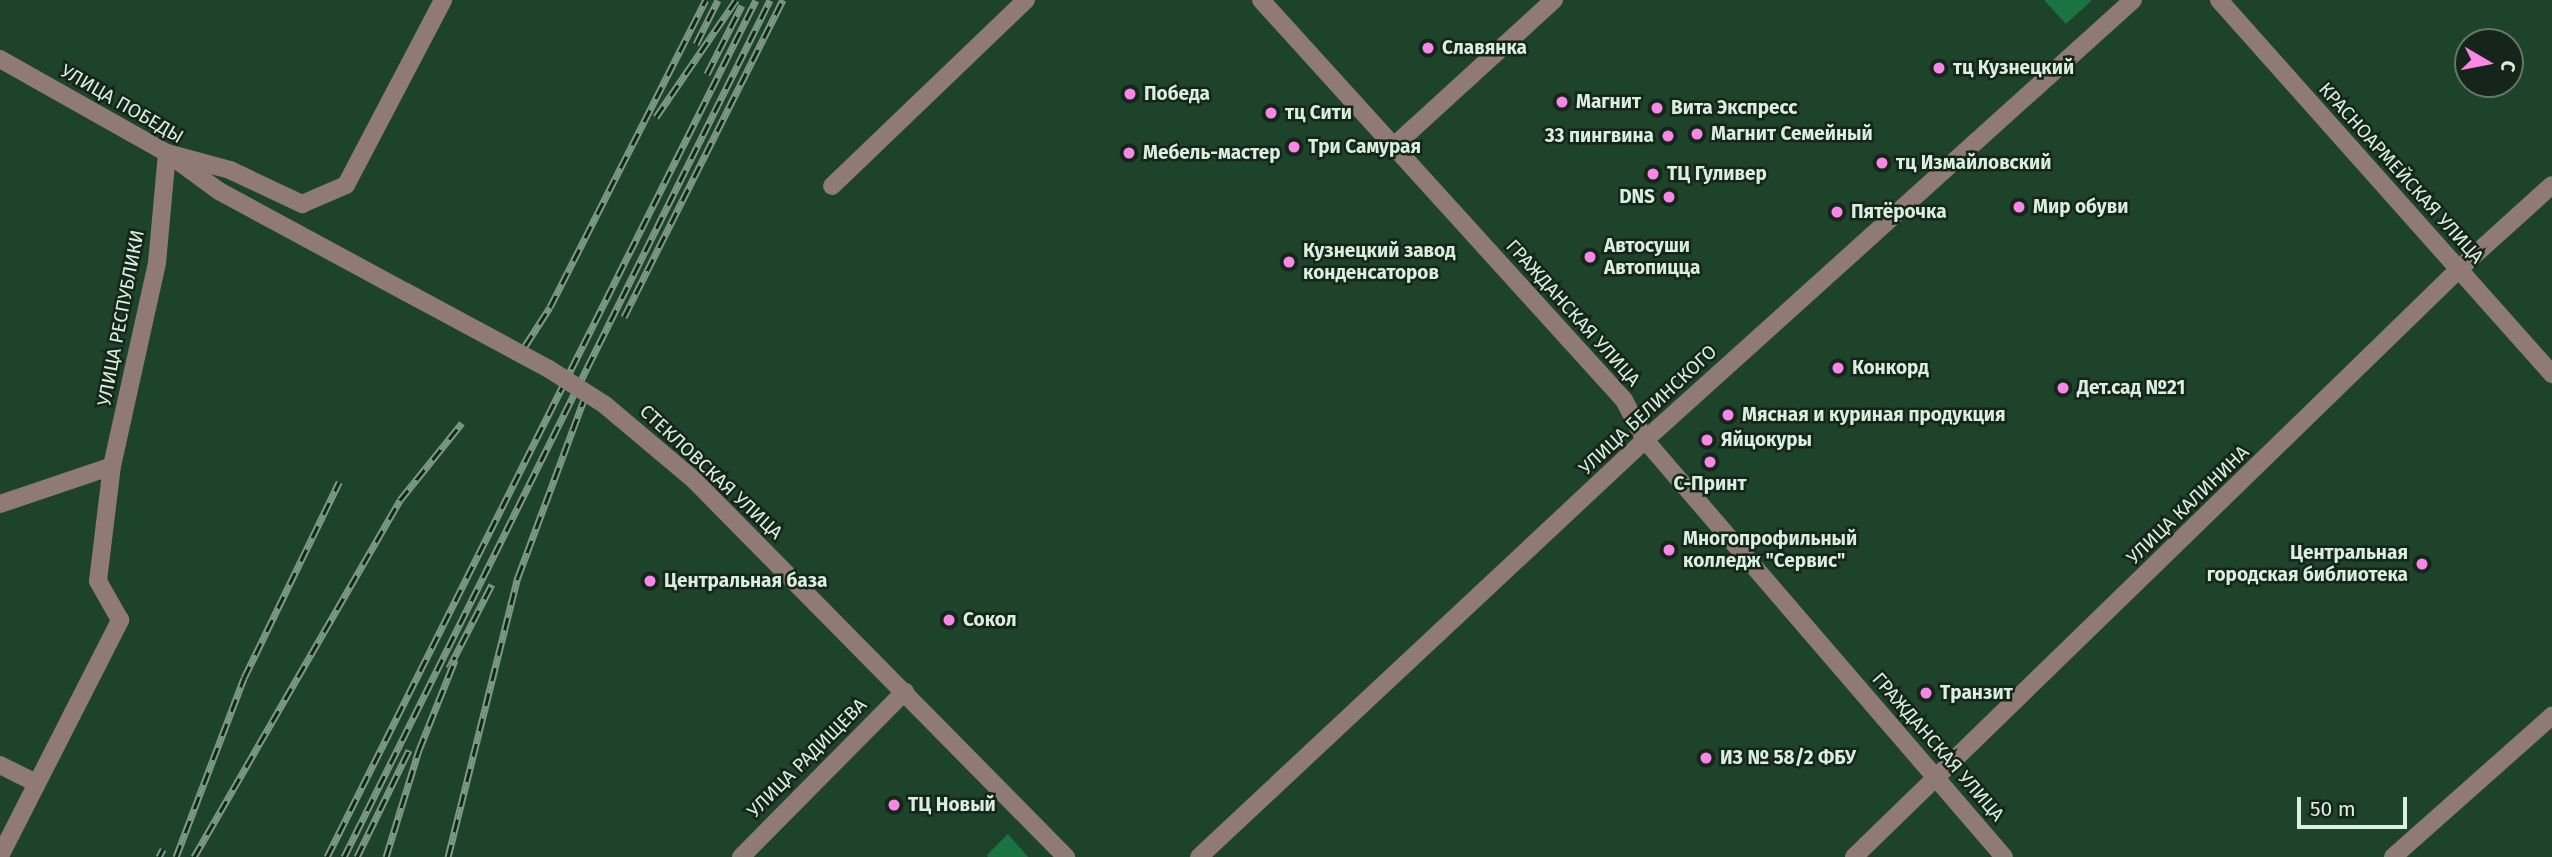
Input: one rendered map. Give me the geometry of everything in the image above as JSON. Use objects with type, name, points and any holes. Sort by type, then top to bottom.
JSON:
[{"type":"street","points":[[167,153],[230,170],[302,204],[346,186],[443,0]]},
{"type":"street","points":[[832,186],[1026,0]]},
{"type":"street","name":"ГРАЖДАНСКАЯ УЛИЦА","points":[[1261,0],[1624,400],[1645,440],[2004,857]]},
{"type":"street","points":[[1394,146],[1554,0]]},
{"type":"street","name":"УЛИЦА БЕЛИНСКОГО","points":[[1199,857],[1645,440],[2133,0]]},
{"type":"street","name":"КРАСНОАРМЕЙСКАЯ УЛИЦА","points":[[2219,0],[2552,374]]},
{"type":"street","name":"УЛИЦА ПОБЕДЫ","points":[[0,59],[167,153],[219,191]]},
{"type":"street","name":"УЛИЦА РЕСПУБЛИКИ","points":[[0,856],[120,620],[98,581],[112,466],[157,263],[167,153]]},
{"type":"street","name":"УЛИЦА КАЛИНИНА","points":[[1854,857],[2459,270],[2552,185]]},
{"type":"street","name":"СТЕКЛОВСКАЯ УЛИЦА","points":[[219,191],[549,369],[605,405],[694,480],[1066,857]]},
{"type":"street","points":[[0,504],[112,466]]},
{"type":"street","name":"УЛИЦА РАДИЩЕВА","points":[[741,857],[905,691]]},
{"type":"street","points":[[2393,857],[2552,716]]},
{"type":"street","points":[[0,765],[36,783]]},
{"type":"green space","points":[[2044,0],[2092,0],[2066,24]]},
{"type":"green space","points":[[1008,834],[1028,857],[988,857],[987,855]]},
{"type":"railway","points":[[525,346],[550,307],[706,0]]},
{"type":"railway","points":[[696,44],[718,0]]},
{"type":"railway","points":[[656,117],[736,0]]},
{"type":"railway","points":[[327,857],[756,0]]},
{"type":"railway","points":[[344,857],[770,0]]},
{"type":"railway","points":[[624,317],[783,0]]},
{"type":"railway","points":[[707,74],[742,5]]},
{"type":"railway","points":[[448,857],[518,577],[588,389]]},
{"type":"railway","points":[[194,857],[400,500],[462,423]]},
{"type":"railway","points":[[176,857],[244,678],[339,482]]},
{"type":"railway","points":[[449,668],[492,584]]},
{"type":"railway","points":[[386,857],[419,750],[455,660]]},
{"type":"railway","points":[[357,857],[409,750]]},
{"type":"railway","points":[[159,857],[163,849]]},
{"type":"place","name":"Славянка","points":[[1428,48]]},
{"type":"place","name":"тц Кузнецкий","points":[[1939,68]]},
{"type":"place","name":"Победа","points":[[1130,94]]},
{"type":"place","name":"Магнит","points":[[1562,102]]},
{"type":"place","name":"Вита Экспресс","points":[[1657,108]]},
{"type":"place","name":"тц Сити","points":[[1271,113]]},
{"type":"place","name":"Магнит Семейный","points":[[1697,134]]},
{"type":"place","name":"33 пингвина","points":[[1668,136]]},
{"type":"place","name":"Три Самурая","points":[[1294,147]]},
{"type":"place","name":"Мебель-мастер","points":[[1129,153]]},
{"type":"place","name":"тц Измайловский","points":[[1882,163]]},
{"type":"place","name":"ТЦ Гуливер","points":[[1653,174]]},
{"type":"place","name":"DNS","points":[[1669,197]]},
{"type":"place","name":"Мир обуви","points":[[2019,207]]},
{"type":"place","name":"Пятёрочка","points":[[1837,212]]},
{"type":"place","name":"Автосуши Автопицца","points":[[1590,257]]},
{"type":"place","name":"Кузнецкий завод конденсаторов","points":[[1289,262]]},
{"type":"place","name":"Конкорд","points":[[1838,368]]},
{"type":"place","name":"Дет.сад №21","points":[[2063,388]]},
{"type":"place","name":"Мясная и куриная продукция","points":[[1728,415]]},
{"type":"place","name":"Яйцокуры","points":[[1707,440]]},
{"type":"place","name":"С-Принт","points":[[1710,462]]},
{"type":"place","name":"Многопрофильный колледж \"Сервис\"","points":[[1669,550]]},
{"type":"place","name":"Центральная городская библиотека","points":[[2422,564]]},
{"type":"place","name":"Центральная база","points":[[650,581]]},
{"type":"place","name":"Сокол","points":[[949,620]]},
{"type":"place","name":"Транзит","points":[[1926,693]]},
{"type":"place","name":"ИЗ № 58/2 ФБУ","points":[[1706,758]]},
{"type":"place","name":"ТЦ Новый","points":[[894,805]]}]
